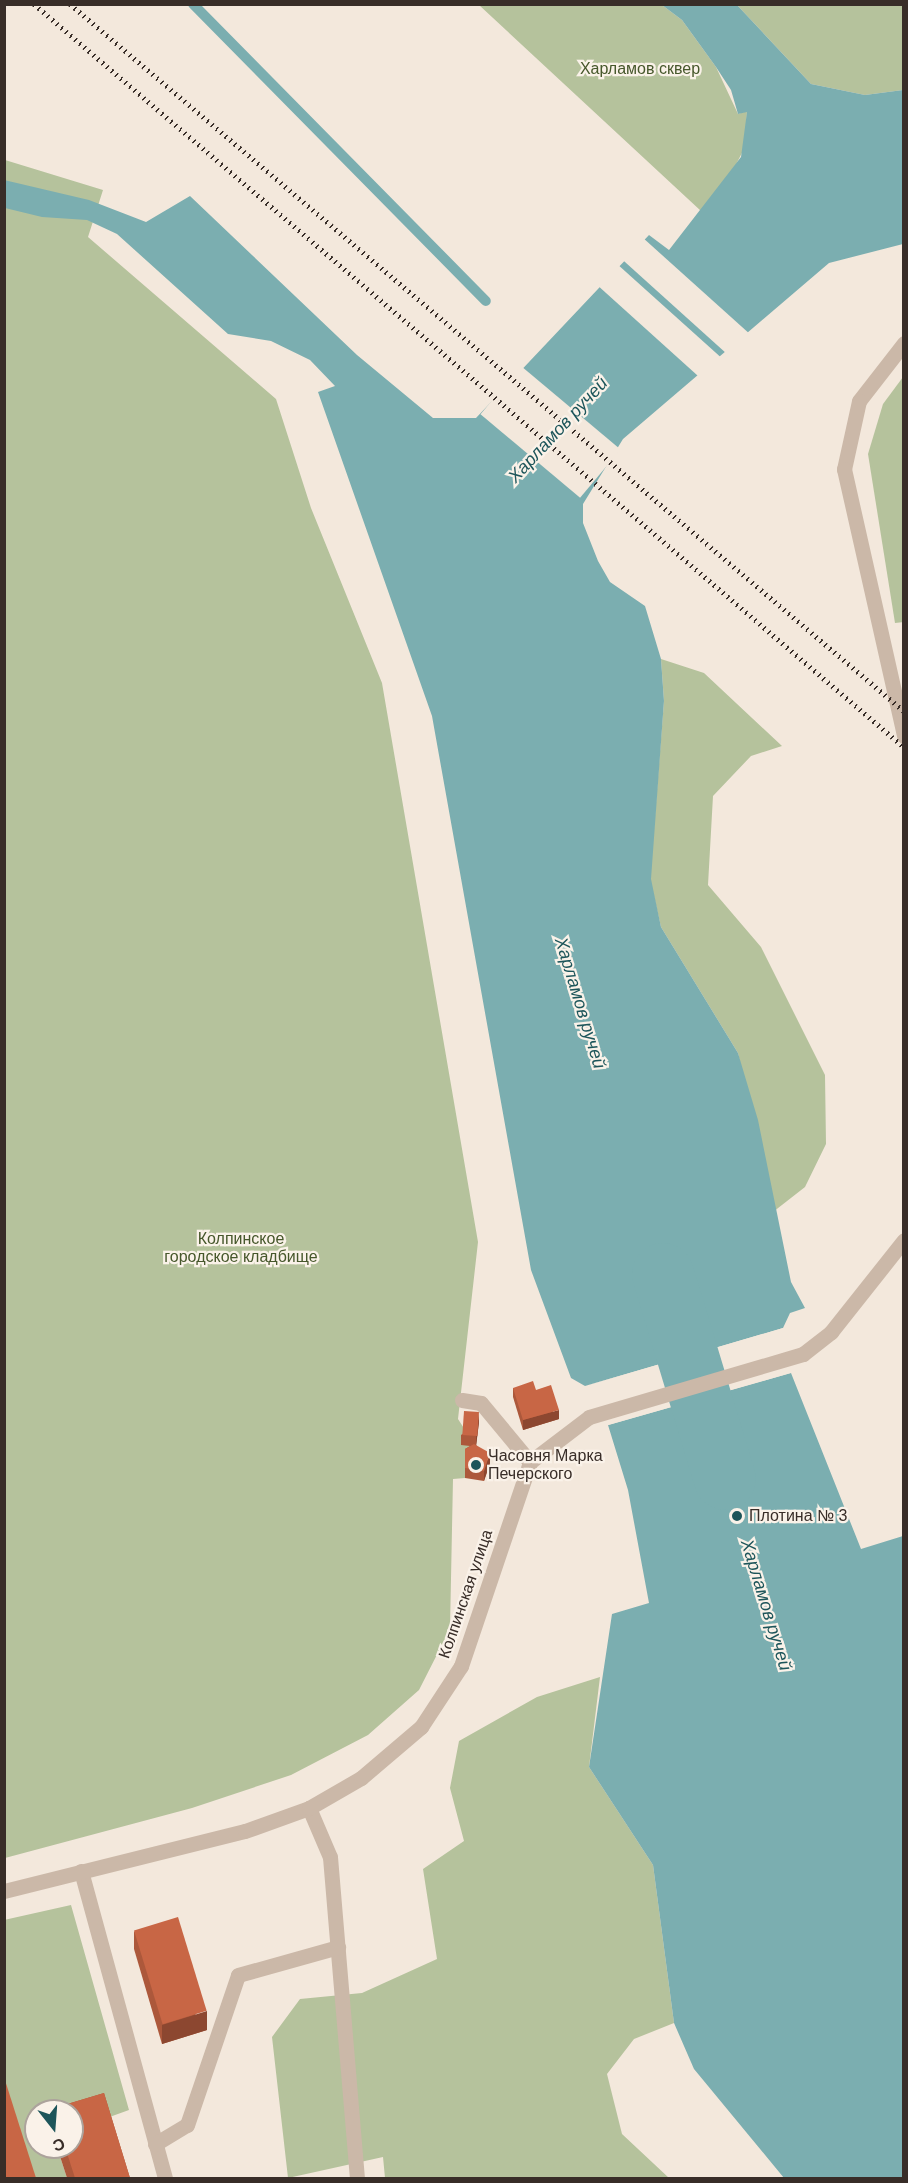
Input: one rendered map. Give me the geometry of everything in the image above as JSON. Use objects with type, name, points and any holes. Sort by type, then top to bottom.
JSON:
[{"type":"street","points":[[903,343],[859,401],[844,469],[903,736]]},
{"type":"street","points":[[462,1400],[481,1403],[530,1462],[589,1417],[803,1354],[831,1332],[903,1240]]},
{"type":"street","name":"Колпинская улица","points":[[4,1891],[245,1831],[309,1808],[361,1778],[422,1727],[461,1666],[530,1462]]},
{"type":"street","points":[[309,1808],[330,1857],[357,2178]]},
{"type":"street","points":[[81,1871],[165,2178]]},
{"type":"street","points":[[155,2145],[187,2125],[238,1975],[338,1947]]},
{"type":"green space","name":"Харламов сквер","points":[[479,5],[662,5],[682,20],[716,67],[738,114],[747,111],[745,147],[729,178],[701,211]]},
{"type":"green space","points":[[737,5],[903,5],[903,90],[865,95],[811,84]]},
{"type":"green space","name":"Колпинское городское кладбище","points":[[5,160],[103,190],[88,237],[276,399],[311,508],[382,683],[478,1242],[458,1419],[476,1447],[465,1458],[465,1478],[453,1479],[450,1629],[419,1690],[368,1735],[291,1775],[192,1808],[5,1858]]},
{"type":"green space","points":[[903,377],[904,622],[895,623],[868,454],[883,404]]},
{"type":"green space","points":[[661,659],[704,673],[782,746],[751,756],[713,796],[708,885],[761,947],[825,1075],[826,1144],[805,1187],[773,1212],[738,1053],[661,927],[650,879],[664,701]]},
{"type":"green space","points":[[600,1677],[589,1767],[653,1865],[674,2023],[634,2039],[607,2074],[622,2134],[669,2178],[385,2178],[383,2157],[288,2178],[272,2037],[300,1999],[362,1993],[437,1959],[423,1869],[464,1841],[450,1788],[459,1741],[537,1697]]},
{"type":"green space","points":[[71,1905],[129,2110],[104,2119],[84,2117],[84,2099],[24,2099],[24,2147],[5,2082],[4,1920]]},
{"type":"green space","points":[[27,2159],[61,2159],[67,2178],[33,2178]]},
{"type":"water","points":[[662,5],[737,5],[811,84],[865,95],[903,90],[903,244],[829,263],[623,439],[583,504],[583,523],[598,561],[610,582],[645,606],[661,659],[664,701],[651,879],[661,927],[738,1053],[758,1120],[791,1282],[805,1308],[790,1313],[783,1328],[585,1386],[571,1378],[531,1270],[432,716],[318,392],[335,386],[310,360],[271,341],[228,334],[117,234],[87,220],[42,217],[5,208],[4,180],[89,200],[146,222],[190,196],[357,355],[433,418],[476,418],[649,235],[669,250],[741,157],[747,112],[738,114],[731,90],[716,67],[682,20]]},
{"type":"water","points":[[791,1373],[861,1549],[903,1536],[903,2178],[784,2178],[694,2069],[674,2023],[653,1865],[589,1767],[612,1614],[649,1603],[628,1490],[608,1425]]},
{"type":"pier","points":[[642,237],[749,333],[729,356],[622,259]]},
{"type":"pier","points":[[616,263],[721,357],[701,379],[597,285]]},
{"type":"pier","points":[[521,366],[621,450],[580,498],[481,414]]},
{"type":"pier","points":[[783,1328],[784,1331],[585,1386],[688,1356]]},
{"type":"pier","points":[[790,1370],[794,1372],[605,1426],[607,1423]]},
{"type":"building","points":[[533,1381],[536,1390],[551,1385],[559,1410],[523,1420],[513,1388]]},
{"type":"building","points":[[464,1411],[479,1412],[477,1436],[462,1435]]},
{"type":"building","points":[[474,1444],[490,1453],[484,1471],[465,1468],[465,1449]]},
{"type":"building","points":[[178,1917],[207,2011],[163,2024],[134,1930]]},
{"type":"building","points":[[4,2077],[24,2140],[24,2159],[30,2159],[36,2178],[4,2178]]},
{"type":"building","points":[[104,2093],[130,2178],[75,2178],[69,2159],[84,2159],[84,2099]]},
{"type":"waterway","points":[[193,4],[486,301]]},
{"type":"waterway","name":"Харламов ручей","points":[[663,1274],[725,1479]]},
{"type":"railway","points":[[34,4],[904,747]]},
{"type":"railway","points":[[70,4],[904,711]]},
{"type":"place","name":"Часовня Марка Печерского","points":[[476,1465]]},
{"type":"place","name":"Плотина № 3","points":[[737,1516]]}]
